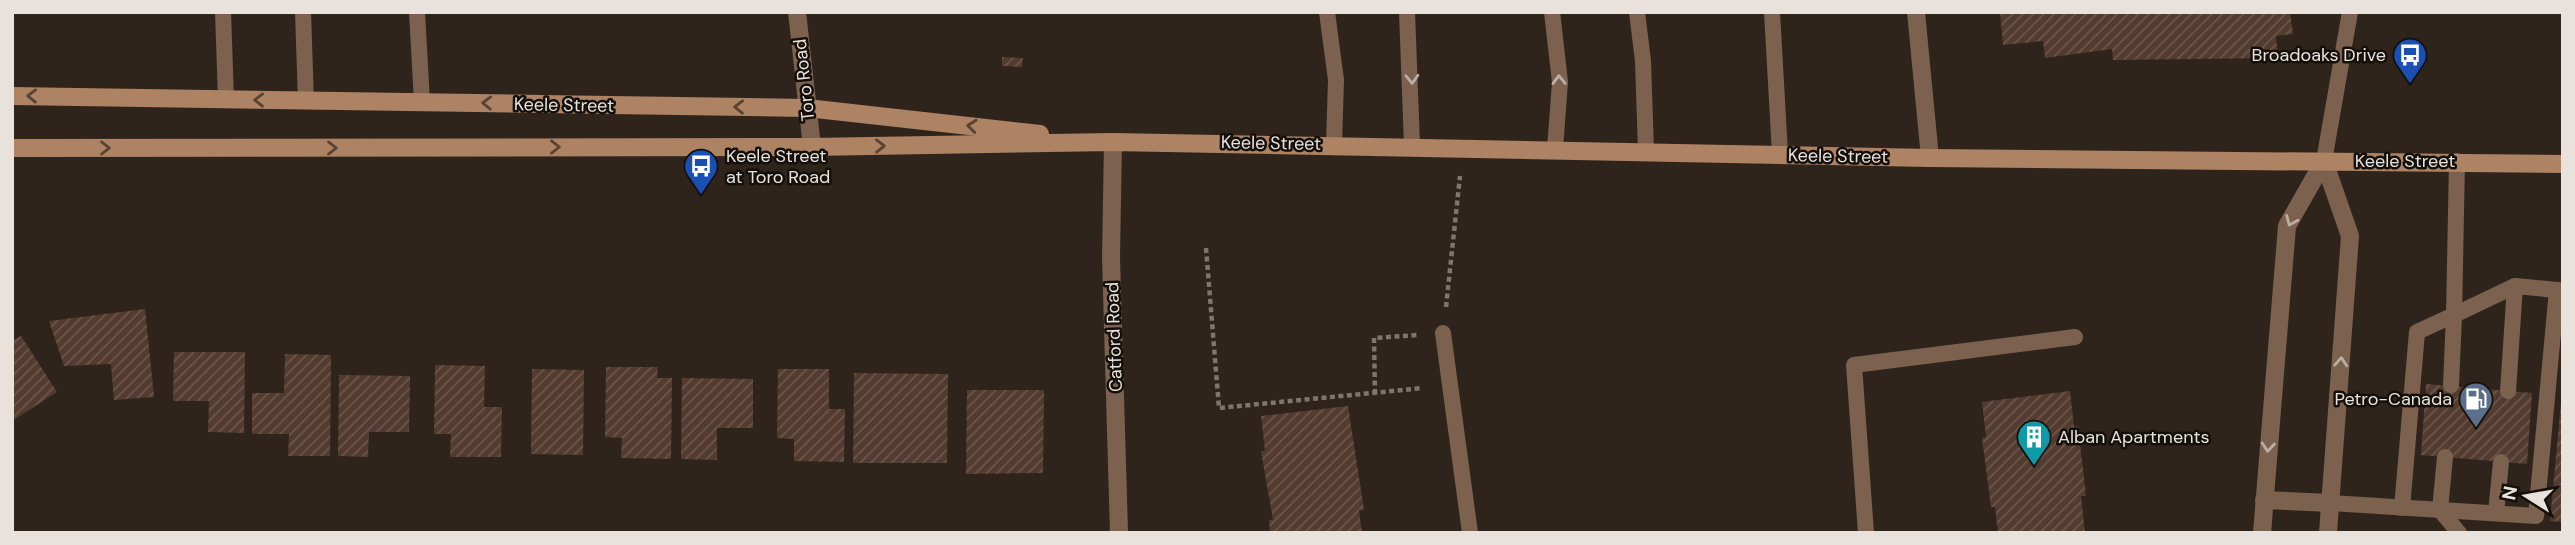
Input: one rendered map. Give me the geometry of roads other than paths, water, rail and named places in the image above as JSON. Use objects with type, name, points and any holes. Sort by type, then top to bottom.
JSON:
[{"type":"main road","name":"Keele Street","points":[[12,96],[807,108],[1113,142]]},
{"type":"main road","name":"Keele Street","points":[[12,148],[812,147],[1113,142],[1464,146],[1930,158],[2563,164]]},
{"type":"street","name":"Toro Road","points":[[797,12],[812,147]]},
{"type":"street","points":[[1916,12],[1930,158]]},
{"type":"street","name":"Catford Road","points":[[1113,142],[1111,258],[1119,533]]},
{"type":"street","points":[[2262,533],[2287,226],[2323,161]]},
{"type":"street","points":[[2323,161],[2350,236],[2328,533]]},
{"type":"street","points":[[2264,500],[2331,503]]},
{"type":"lane","points":[[223,12],[226,99]]},
{"type":"lane","points":[[303,12],[306,101]]},
{"type":"lane","points":[[417,12],[422,102]]},
{"type":"lane","points":[[1327,12],[1336,80],[1334,144]]},
{"type":"lane","points":[[1407,12],[1412,145]]},
{"type":"lane","points":[[1552,12],[1560,82],[1555,149]]},
{"type":"lane","points":[[1637,12],[1643,61],[1646,151]]},
{"type":"lane","points":[[1772,12],[1780,154]]},
{"type":"lane","points":[[2323,161],[2350,12]]},
{"type":"lane","points":[[2451,385],[2457,161]]},
{"type":"lane","points":[[2331,503],[2402,508],[2497,513],[2536,516],[2560,290],[2515,286],[2417,332],[2402,508]]},
{"type":"lane","points":[[2508,391],[2515,286]]},
{"type":"lane","points":[[1443,333],[1470,533]]},
{"type":"lane","points":[[1866,533],[1854,365],[2075,337]]},
{"type":"lane","points":[[2445,457],[2440,510],[2459,533]]},
{"type":"lane","points":[[2497,513],[2501,462]]},
{"type":"place","name":"Broadoaks Drive","points":[[2410,85]]},
{"type":"place","name":"Keele Street at Toro Road","points":[[701,196]]},
{"type":"place","name":"Petro-Canada","points":[[2476,429]]},
{"type":"place","name":"Alban Apartments","points":[[2034,467]]}]
